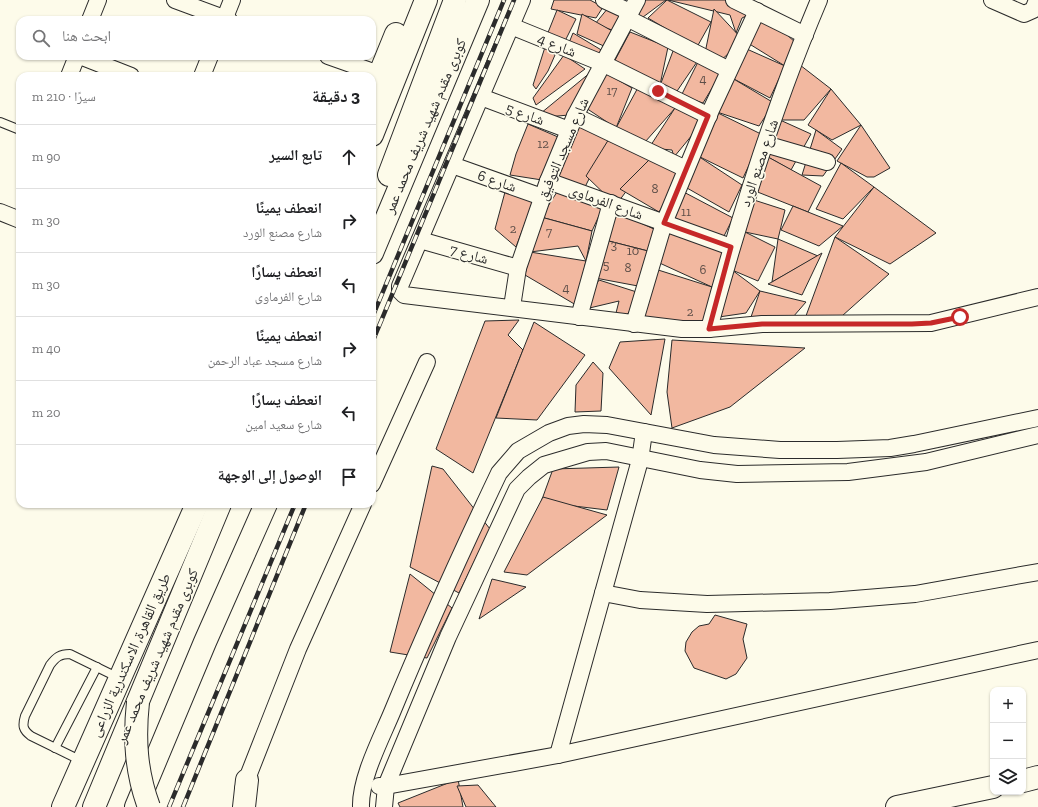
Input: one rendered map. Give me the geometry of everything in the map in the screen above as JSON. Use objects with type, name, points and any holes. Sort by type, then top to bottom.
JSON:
[{"type":"main road","points":[[376,84],[410,0]]},
{"type":"main road","points":[[376,125],[426,0]]},
{"type":"main road","points":[[376,210],[455,0]]},
{"type":"main road","name":"كوبرى مقدم شهيد شريف محمد عمر","points":[[376,243],[478,0]]},
{"type":"main road","name":"طريق القاهرة, الاسكندرية الزراعى","points":[[63,807],[195,508]]},
{"type":"main road","name":"كوبرى مقدم شهيد شريف محمد عمر","points":[[94,807],[218,508]]},
{"type":"main road","points":[[136,807],[205,642],[264,508]]},
{"type":"main road","points":[[138,702],[136,748],[138,771],[149,807]]},
{"type":"main road","points":[[1026,780],[1038,778]]},
{"type":"main road","points":[[244,807],[247,780]]},
{"type":"main road","points":[[897,807],[990,788]]},
{"type":"street","points":[[92,16],[98,0]]},
{"type":"street","points":[[175,0],[216,16]]},
{"type":"street","points":[[227,16],[232,0]]},
{"type":"street","points":[[522,0],[400,286],[402,294],[682,329],[709,329],[762,324],[931,323],[1038,297]]},
{"type":"street","points":[[604,0],[632,10],[729,70]]},
{"type":"street","points":[[734,0],[804,35]]},
{"type":"street","name":"شارع مصنع الورد","points":[[709,329],[731,247],[765,144],[804,35],[820,0]]},
{"type":"street","points":[[992,0],[1020,13],[1027,14],[1035,5]]},
{"type":"street","name":"شارع مسجد التوفيق","points":[[512,307],[518,268],[548,181],[572,123],[632,10]]},
{"type":"street","points":[[634,324],[664,223],[708,116],[757,11]]},
{"type":"street","name":"شارع 4","points":[[511,26],[602,64],[708,116]]},
{"type":"street","points":[[71,72],[75,60]]},
{"type":"street","points":[[90,60],[121,72]]},
{"type":"street","points":[[204,72],[208,60]]},
{"type":"street","points":[[335,60],[355,72]]},
{"type":"street","name":"شارع 5","points":[[481,97],[572,123],[686,169]]},
{"type":"street","points":[[765,144],[826,162]]},
{"type":"street","name":"شارع 6","points":[[452,165],[542,197]]},
{"type":"street","name":"شارع الفرماوى","points":[[548,181],[731,247]]},
{"type":"street","points":[[579,317],[611,203]]},
{"type":"street","points":[[0,212],[16,214]]},
{"type":"street","name":"شارع 7","points":[[420,240],[518,268]]},
{"type":"street","points":[[376,475],[426,362]]},
{"type":"street","points":[[361,807],[363,785],[427,628],[499,472],[518,451],[549,433],[568,426],[584,424],[607,425],[714,445],[766,449],[860,449],[914,444],[1038,418]]},
{"type":"street","points":[[558,755],[640,460],[644,432]]},
{"type":"street","points":[[384,807],[386,786],[448,637],[517,489],[544,465],[583,453],[606,451],[640,460],[700,470],[737,474],[848,472],[926,462],[1038,435]]},
{"type":"street","points":[[235,807],[298,650],[361,508]]},
{"type":"street","points":[[603,592],[640,600],[707,604],[830,601],[915,594],[1038,572]]},
{"type":"street","points":[[363,785],[386,786],[558,755],[1038,650]]},
{"type":"lane","points":[[0,122],[16,128]]},
{"type":"lane","points":[[83,762],[31,736],[25,732],[22,724],[50,665],[55,658],[62,654],[70,654],[120,678]]},
{"type":"lane","points":[[55,748],[96,667]]},
{"type":"building","points":[[554,0],[590,0],[603,7],[596,18],[551,9]]},
{"type":"building","points":[[640,0],[666,0],[639,20],[630,12]]},
{"type":"building","points":[[667,0],[711,22],[697,47],[648,18]]},
{"type":"building","points":[[668,0],[750,0],[757,11],[742,18],[736,33],[730,15]]},
{"type":"building","points":[[608,8],[623,15],[612,30],[595,24]]},
{"type":"building","points":[[714,9],[743,40],[717,64],[705,53]]},
{"type":"building","points":[[557,10],[576,19],[564,43],[545,40]]},
{"type":"building","points":[[582,14],[614,32],[606,47],[577,34]]},
{"type":"building","points":[[763,14],[795,42],[785,66],[743,40]]},
{"type":"building","points":[[630,32],[668,47],[660,85],[613,64]]},
{"type":"building","points":[[573,33],[603,51],[593,66],[564,55]]},
{"type":"building","points":[[676,43],[701,56],[675,94],[658,91]]},
{"type":"building","points":[[740,46],[785,66],[770,98],[732,78]]},
{"type":"building","points":[[545,47],[555,55],[548,71],[536,89],[533,85]]},
{"type":"building","points":[[564,55],[585,69],[536,105],[533,98]]},
{"type":"building","points":[[701,56],[720,75],[703,103],[681,96]]},
{"type":"building","points":[[800,65],[831,89],[804,120],[774,120]]},
{"type":"building","points":[[591,72],[569,115],[535,118]]},
{"type":"building","points":[[606,73],[632,88],[616,128],[586,108]]},
{"type":"building","points":[[732,78],[774,103],[759,126],[711,110]]},
{"type":"building","points":[[641,82],[677,106],[645,142],[616,128]]},
{"type":"building","points":[[831,89],[861,125],[832,140],[808,125]]},
{"type":"building","points":[[675,108],[707,117],[674,157],[672,150],[649,148]]},
{"type":"building","points":[[718,113],[763,135],[743,178],[698,156]]},
{"type":"building","points":[[581,119],[609,139],[584,189],[548,181]]},
{"type":"building","points":[[780,120],[811,134],[791,170],[768,157]]},
{"type":"building","points":[[528,124],[558,137],[542,180],[510,175],[516,154]]},
{"type":"building","points":[[861,125],[890,168],[874,177],[867,177],[837,161]]},
{"type":"building","points":[[816,130],[842,149],[823,176],[802,175]]},
{"type":"building","points":[[612,134],[651,158],[616,205],[586,176]]},
{"type":"building","points":[[698,156],[742,185],[729,212],[680,184]]},
{"type":"building","points":[[768,157],[821,186],[808,212],[755,191]]},
{"type":"building","points":[[651,158],[684,174],[659,212],[620,189]]},
{"type":"building","points":[[841,163],[874,187],[843,219],[816,209]]},
{"type":"building","points":[[874,187],[936,233],[890,264],[835,237]]},
{"type":"building","points":[[678,189],[733,218],[723,238],[671,225]]},
{"type":"building","points":[[505,192],[533,202],[516,247],[495,229]]},
{"type":"building","points":[[557,192],[603,207],[592,231],[541,217]]},
{"type":"building","points":[[754,200],[785,210],[778,239],[745,232]]},
{"type":"building","points":[[793,206],[843,226],[819,246],[781,230]]},
{"type":"building","points":[[619,213],[656,230],[648,251],[601,239]]},
{"type":"building","points":[[541,217],[592,231],[586,261],[578,246],[530,252]]},
{"type":"building","points":[[664,223],[729,255],[712,287],[653,260]]},
{"type":"building","points":[[745,232],[775,247],[758,281],[732,270]]},
{"type":"building","points":[[835,237],[889,274],[842,316],[803,324]]},
{"type":"building","points":[[601,239],[648,251],[638,286],[590,277]]},
{"type":"building","points":[[778,239],[818,256],[772,282]]},
{"type":"building","points":[[530,252],[586,261],[576,305],[525,275]]},
{"type":"building","points":[[822,253],[802,295],[768,284],[772,282]]},
{"type":"building","points":[[655,269],[712,287],[705,324],[640,319]]},
{"type":"building","points":[[732,270],[760,291],[746,313],[712,318]]},
{"type":"building","points":[[599,280],[643,294],[625,317],[616,313],[619,301],[581,310]]},
{"type":"building","points":[[760,291],[806,302],[793,317],[751,317]]},
{"type":"building","points":[[519,320],[508,335],[523,350],[473,473],[436,449],[485,321]]},
{"type":"building","points":[[534,322],[585,355],[537,420],[496,418]]},
{"type":"building","points":[[665,339],[651,415],[609,368],[620,342]]},
{"type":"building","points":[[672,340],[805,348],[730,407],[672,428],[667,392]]},
{"type":"building","points":[[593,362],[603,373],[601,411],[575,412],[576,385]]},
{"type":"building","points":[[432,466],[443,469],[490,529],[459,593],[410,567]]},
{"type":"building","points":[[619,467],[607,510],[541,502],[553,469]]},
{"type":"building","points":[[543,497],[607,515],[527,575],[504,572]]},
{"type":"building","points":[[410,574],[452,608],[427,658],[390,652]]},
{"type":"building","points":[[492,579],[526,587],[479,619]]},
{"type":"building","points":[[715,615],[747,624],[743,639],[747,658],[736,674],[726,679],[694,668],[685,651],[686,642],[692,632],[699,626],[709,624]]},
{"type":"building","points":[[458,779],[463,807],[400,807],[398,803]]},
{"type":"building","points":[[478,785],[496,807],[466,807],[457,786]]},
{"type":"railway","points":[[376,308],[504,0]]},
{"type":"railway","points":[[376,333],[514,0]]},
{"type":"railway","points":[[169,807],[293,508]]},
{"type":"railway","points":[[183,807],[304,508]]},
{"type":"route","points":[[658,91],[708,116],[664,223],[731,247],[709,329],[762,324],[912,324],[931,323],[960,317]]}]
